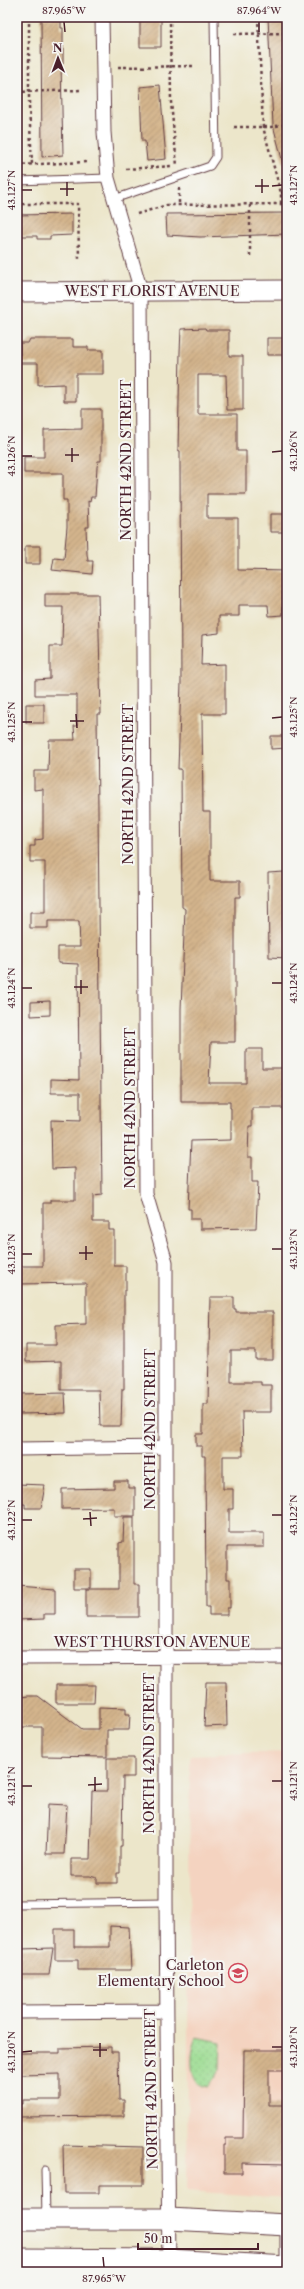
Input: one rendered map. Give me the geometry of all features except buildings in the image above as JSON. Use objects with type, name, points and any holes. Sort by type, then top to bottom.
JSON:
[{"type":"main road","points":[[17,2219],[168,2219],[286,2225]]},
{"type":"main road","points":[[17,2259],[169,2266],[285,2268]]},
{"type":"street","name":"NORTH 42ND STREET","points":[[102,17],[104,132],[108,178],[141,291],[146,1194],[166,1262],[166,2011],[169,2266]]},
{"type":"street","name":"WEST FLORIST AVENUE","points":[[17,292],[287,290]]},
{"type":"street","points":[[17,1449],[166,1447]]},
{"type":"street","name":"WEST THURSTON AVENUE","points":[[17,1658],[287,1657]]},
{"type":"street","points":[[17,2012],[166,2011]]},
{"type":"lane","points":[[114,198],[210,166],[216,157],[214,17]]},
{"type":"lane","points":[[17,181],[108,178]]},
{"type":"lane","points":[[17,1904],[166,1902]]},
{"type":"lane","points":[[45,2170],[46,2219]]},
{"type":"lane","points":[[285,2268],[286,2225]]},
{"type":"path","points":[[29,17],[32,164]]},
{"type":"path","points":[[126,169],[177,166],[171,102],[170,17]]},
{"type":"path","points":[[258,17],[262,126],[281,193],[281,204]]},
{"type":"path","points":[[234,34],[287,33]]},
{"type":"path","points":[[118,67],[195,66]]},
{"type":"path","points":[[17,92],[82,90]]},
{"type":"path","points":[[234,127],[287,124]]},
{"type":"path","points":[[17,165],[87,162]]},
{"type":"path","points":[[281,193],[287,191]]},
{"type":"path","points":[[179,194],[179,205]]},
{"type":"path","points":[[17,206],[20,204],[78,204],[79,259]]},
{"type":"path","points":[[137,214],[167,205],[287,204]]},
{"type":"path","points":[[250,205],[250,259]]},
{"type":"shaded area","name":"Carleton Elementary School","points":[[287,1752],[287,2198],[187,2191],[190,1755]]},
{"type":"green space","points":[[197,2037],[221,2042],[220,2069],[208,2087],[201,2085],[196,2081],[193,2074],[192,2058]]},
{"type":"place","name":"Carleton Elementary School","points":[[238,1973]]}]
